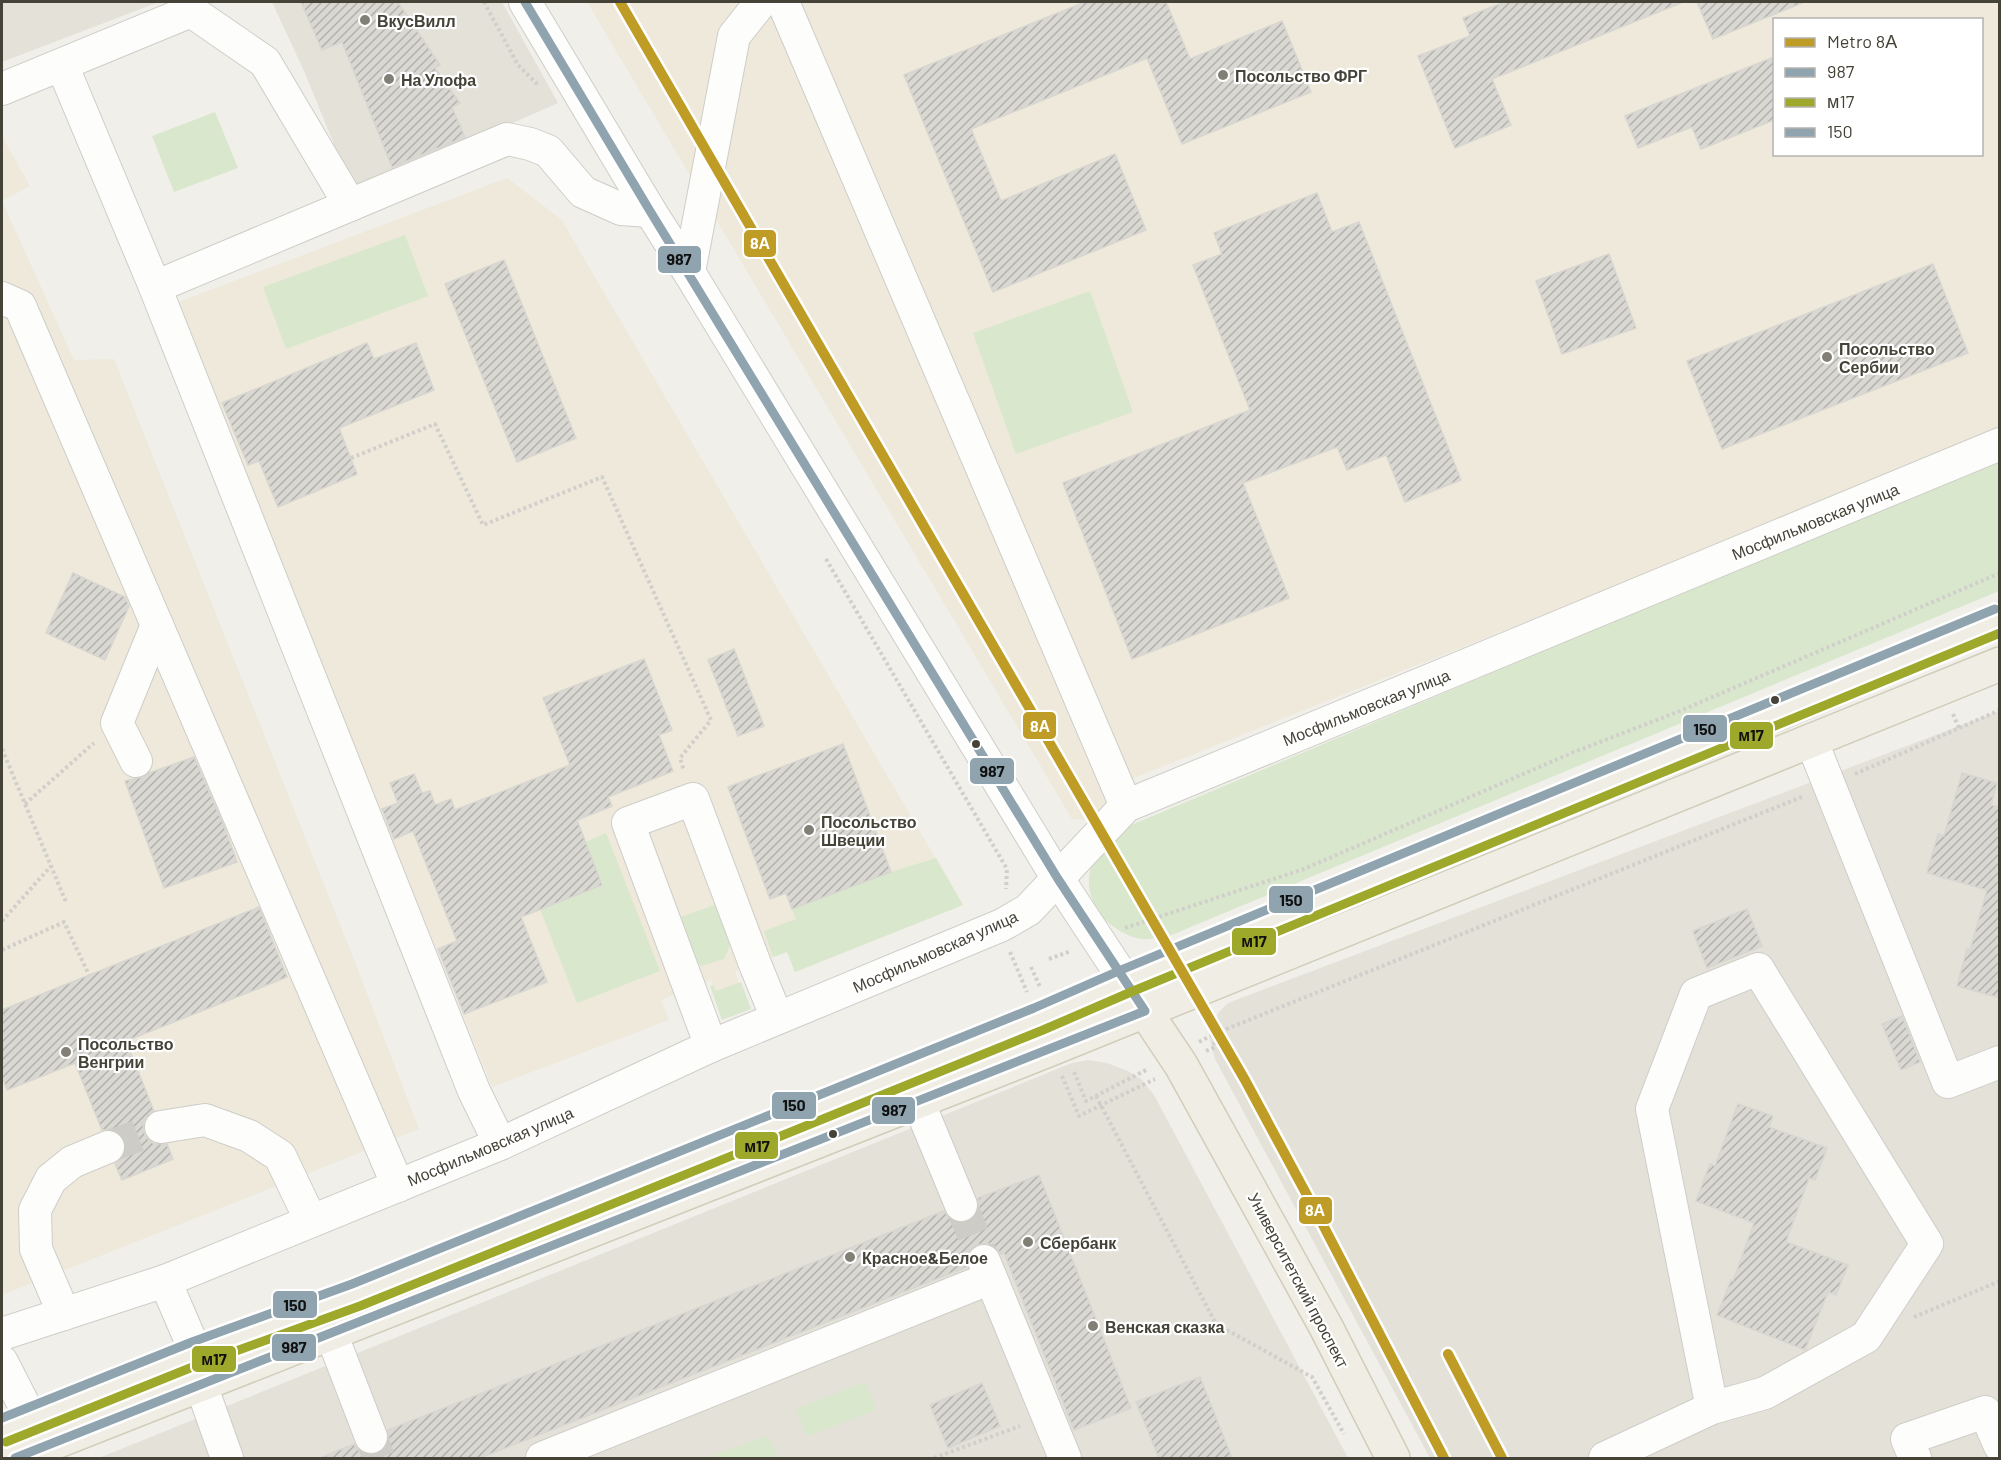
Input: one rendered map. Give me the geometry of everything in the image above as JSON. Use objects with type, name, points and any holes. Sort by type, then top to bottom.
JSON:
[{"type":"main road","points":[[16,1425],[196,1353],[356,1295],[1039,1019],[2000,620]]},
{"type":"main road","points":[[15,1458],[1145,1011],[2000,664]]},
{"type":"main road","name":"Университетский проспект","points":[[1145,1011],[1175,1055],[1227,1148],[1326,1327],[1393,1458]]},
{"type":"street","points":[[525,2],[1058,879],[1145,1011]]},
{"type":"street","points":[[689,272],[734,36],[761,2]]},
{"type":"street","points":[[783,2],[1126,806]]},
{"type":"street","points":[[2,89],[191,11],[265,62],[350,205]]},
{"type":"street","points":[[63,65],[155,287],[474,1091],[500,1144]]},
{"type":"street","points":[[155,287],[507,139],[548,151],[584,192],[621,208],[650,211]]},
{"type":"street","points":[[2,298],[20,306],[398,1186]]},
{"type":"street","name":"Мосфильмовская улица","points":[[2,1334],[165,1281],[398,1186],[500,1144],[711,1046],[1002,925],[1028,910],[1126,806],[2000,444]]},
{"type":"street","points":[[136,761],[117,723],[157,625]]},
{"type":"street","points":[[1812,742],[1948,1082],[2000,1062]]},
{"type":"street","points":[[711,1046],[628,823],[693,799],[777,1018]]},
{"type":"street","points":[[1605,1458],[1712,1408],[1765,1393],[1866,1337],[1926,1244],[1758,969],[1696,994],[1652,1109],[1712,1408]]},
{"type":"street","points":[[918,1101],[961,1205]]},
{"type":"street","points":[[161,1127],[206,1120],[249,1136],[280,1156],[311,1221]]},
{"type":"street","points":[[64,1314],[36,1249],[35,1210],[51,1179],[72,1162],[108,1147]]},
{"type":"street","points":[[542,1458],[987,1269],[1065,1458]]},
{"type":"street","points":[[165,1281],[196,1353]]},
{"type":"street","points":[[331,1333],[371,1437]]},
{"type":"street","points":[[2,1362],[16,1425]]},
{"type":"street","points":[[201,1385],[227,1458]]},
{"type":"street","points":[[1915,1458],[1907,1439],[1984,1412],[2000,1446]]},
{"type":"path","points":[[351,458],[435,424],[483,525],[602,477],[711,720],[680,758],[693,799]]},
{"type":"path","points":[[1133,925],[1304,869],[1563,756],[1680,711],[2000,573]]},
{"type":"path","points":[[1214,1034],[1829,786],[2000,710]]},
{"type":"path","points":[[25,804],[117,723]]},
{"type":"path","points":[[2,749],[66,902]]},
{"type":"path","points":[[2,921],[51,866]]},
{"type":"path","points":[[2,950],[64,922],[89,975]]},
{"type":"path","points":[[1079,1116],[1147,1083]]},
{"type":"path","points":[[1096,1096],[1216,1324],[1312,1377],[1346,1438]]},
{"type":"path","points":[[1907,1320],[2000,1281]]},
{"type":"path","points":[[934,1458],[1048,1416]]},
{"type":"shaded area","points":[[2,2],[159,2],[2,62]]},
{"type":"shaded area","points":[[272,2],[502,2],[558,103],[354,193],[304,71]]},
{"type":"shaded area","points":[[587,2],[1999,2],[1999,433],[1114,786],[1112,806],[1098,821],[1072,819]]},
{"type":"shaded area","points":[[3,138],[30,186],[2,201],[2,139]]},
{"type":"shaded area","points":[[507,178],[561,219],[963,905],[795,972],[787,952],[735,971],[739,983],[716,991],[711,980],[661,1000],[669,1020],[492,1087],[176,303]]},
{"type":"shaded area","points":[[2,201],[74,360],[114,359],[353,957],[419,1129],[2,1295]]},
{"type":"shaded area","points":[[1999,711],[1999,1458],[1430,1458],[1215,1059],[1210,1040],[1211,1026],[1219,1012],[1228,1003]]},
{"type":"shaded area","points":[[1088,1060],[1107,1063],[1128,1071],[1141,1079],[1154,1095],[1348,1458],[99,1458],[1072,1063]]},
{"type":"green space","points":[[215,112],[238,168],[174,192],[152,136]]},
{"type":"green space","points":[[405,235],[428,296],[286,349],[263,287]]},
{"type":"green space","points":[[1090,291],[1133,412],[1016,454],[973,333]]},
{"type":"green space","points":[[1999,459],[1999,591],[1169,936],[1141,939],[1129,935],[1108,922],[1093,902],[1089,877],[1092,864],[1099,850],[1117,831]]},
{"type":"green space","points":[[606,833],[660,971],[577,1003],[540,909],[585,842]]},
{"type":"green space","points":[[936,858],[963,905],[795,972],[787,952],[773,957],[764,931],[796,919],[792,909],[891,872]]},
{"type":"green space","points":[[717,904],[731,943],[724,959],[701,966],[686,953],[675,919]]},
{"type":"green space","points":[[741,982],[751,1009],[722,1020],[710,986],[713,985],[716,991]]},
{"type":"green space","points":[[865,1382],[876,1410],[807,1436],[796,1409]]},
{"type":"green space","points":[[766,1436],[778,1458],[707,1458]]},
{"type":"building","points":[[301,2],[398,2],[440,65],[435,68],[460,103],[452,107],[465,137],[392,167],[342,42],[322,50]]},
{"type":"building","points":[[1085,2],[1166,2],[1190,59],[1282,21],[1311,92],[1182,144],[1147,58],[971,129],[1001,201],[1115,154],[1146,230],[993,292],[904,75]]},
{"type":"building","points":[[1505,2],[1681,3],[1492,79],[1511,125],[1455,148],[1418,56],[1470,36],[1463,18]]},
{"type":"building","points":[[1697,2],[1802,2],[1802,3],[1713,39]]},
{"type":"building","points":[[1773,57],[1773,120],[1701,149],[1692,127],[1638,148],[1625,116]]},
{"type":"building","points":[[1317,193],[1332,232],[1359,222],[1461,480],[1405,502],[1386,455],[1347,470],[1337,447],[1243,483],[1289,598],[1132,659],[1063,483],[1250,410],[1193,265],[1222,254],[1214,233]]},
{"type":"building","points":[[1609,254],[1636,328],[1562,354],[1536,281]]},
{"type":"building","points":[[504,260],[576,438],[517,462],[445,284]]},
{"type":"building","name":"Посольство Сербии","points":[[1933,264],[1968,353],[1722,449],[1687,361]]},
{"type":"building","points":[[367,343],[374,359],[416,343],[434,390],[339,428],[357,474],[278,507],[259,461],[248,465],[222,403]]},
{"type":"building","points":[[73,573],[125,597],[129,606],[105,660],[46,633]]},
{"type":"building","points":[[734,649],[764,726],[738,736],[708,660]]},
{"type":"building","points":[[644,659],[672,730],[659,735],[673,771],[608,797],[612,806],[577,820],[602,885],[521,917],[547,982],[464,1014],[438,949],[457,941],[413,831],[394,839],[382,809],[398,803],[390,783],[414,774],[422,793],[430,791],[435,805],[451,799],[455,810],[570,765],[543,698]]},
{"type":"building","name":"Посольство Швеции","points":[[843,744],[891,872],[792,909],[786,893],[770,899],[728,787]]},
{"type":"building","points":[[194,757],[237,862],[164,888],[125,781],[143,777]]},
{"type":"building","points":[[1962,773],[1997,783],[1991,805],[2000,807],[2000,998],[1957,986],[1987,890],[1927,873],[1938,834],[1944,836]]},
{"type":"building","name":"Посольство Венгрии","points":[[259,907],[287,977],[126,1041],[154,1111],[149,1113],[144,1120],[143,1130],[154,1144],[167,1144],[173,1159],[122,1180],[115,1164],[123,1157],[126,1149],[125,1141],[118,1132],[110,1129],[102,1130],[75,1063],[7,1090],[2,1076],[2,1010]]},
{"type":"building","points":[[1747,909],[1762,946],[1707,968],[1693,931]]},
{"type":"building","points":[[1902,1016],[1920,1062],[1901,1070],[1882,1024]]},
{"type":"building","points":[[1738,1104],[1773,1116],[1769,1127],[1827,1148],[1815,1180],[1809,1178],[1786,1242],[1848,1265],[1836,1295],[1828,1292],[1805,1350],[1717,1315],[1731,1280],[1733,1281],[1754,1223],[1696,1201],[1710,1164],[1715,1166]]},
{"type":"building","points":[[1039,1175],[1131,1408],[1074,1430],[1004,1253],[1001,1254],[994,1246],[986,1243],[970,1250],[966,1258],[967,1267],[480,1458],[320,1458],[354,1444],[359,1451],[368,1455],[378,1454],[385,1449],[389,1440],[388,1430],[944,1211],[951,1220],[958,1223],[967,1222],[976,1215],[979,1207],[978,1198]]},
{"type":"building","points":[[1200,1377],[1232,1458],[1159,1458],[1136,1402]]},
{"type":"building","points":[[982,1383],[1000,1426],[948,1448],[930,1405]]},
{"type":"tunnel","points":[[108,1147],[161,1127]]},
{"type":"tunnel","points":[[961,1205],[984,1261]]},
{"type":"tunnel","points":[[371,1437],[379,1458]]},
{"type":"metro line","name":"8А","points":[[620,2],[1245,1080],[1444,1458]]},
{"type":"metro line","name":"8А","points":[[1448,1354],[1502,1458]]},
{"type":"transit line","name":"987","points":[[15,1458],[1145,1011],[1058,879],[525,2]]},
{"type":"transit line","name":"150","points":[[2,1418],[192,1342],[352,1284],[1034,1008],[1995,609]]},
{"type":"transit line","name":"м17","points":[[6,1442],[200,1364],[360,1306],[1043,1030],[2000,633]]},
{"type":"place","name":"ВкусВилл","points":[[365,20]]},
{"type":"place","name":"Посольство ФРГ","points":[[1223,75]]},
{"type":"place","name":"На Улофа","points":[[389,79]]},
{"type":"place","name":"Посольство Сербии","points":[[1827,357]]},
{"type":"place","name":"Посольство Швеции","points":[[809,830]]},
{"type":"place","name":"Посольство Венгрии","points":[[66,1052]]},
{"type":"place","name":"Сбербанк","points":[[1028,1242]]},
{"type":"place","name":"Красное&Белое","points":[[850,1257]]},
{"type":"place","name":"Венская сказка","points":[[1093,1326]]}]
